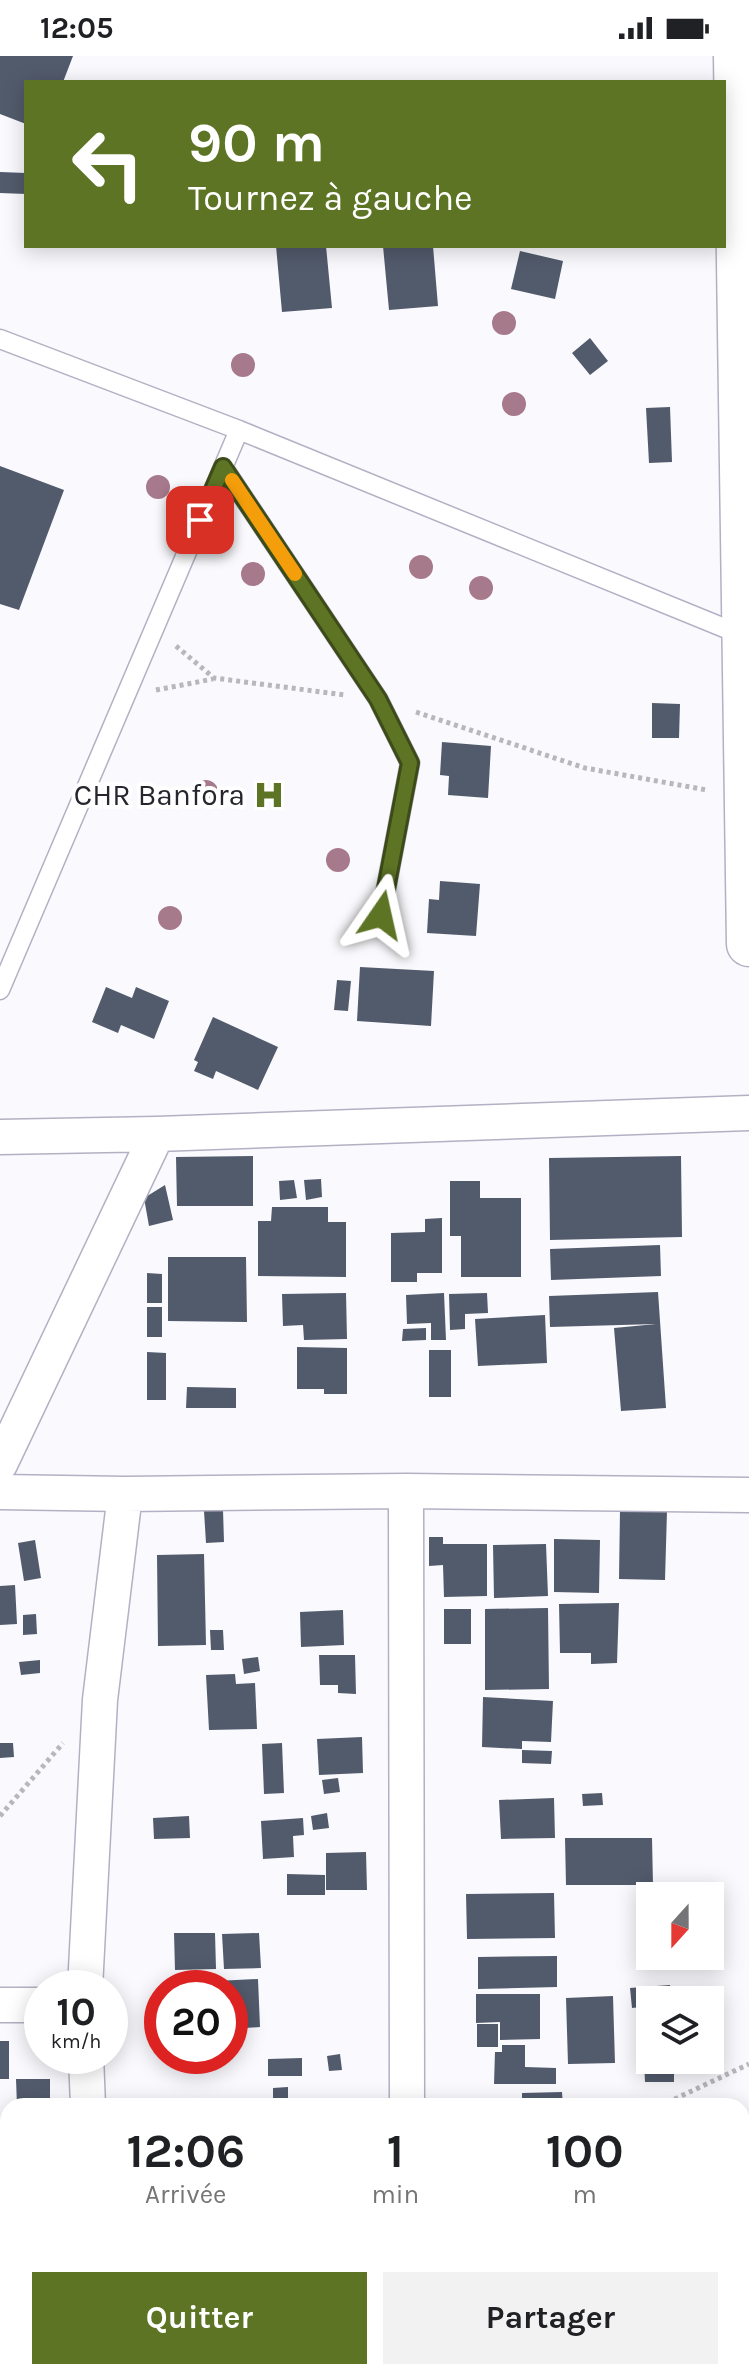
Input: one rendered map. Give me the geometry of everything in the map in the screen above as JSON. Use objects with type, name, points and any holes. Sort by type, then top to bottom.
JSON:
[{"type":"main road","points":[[736,56],[749,944]]},
{"type":"street","points":[[0,1137],[749,1113]]},
{"type":"street","points":[[0,1464],[157,1134]]},
{"type":"street","points":[[406,1491],[407,2098]]},
{"type":"street","points":[[0,1492],[406,1491],[749,1495]]},
{"type":"street","points":[[86,1970],[100,1700],[125,1494]]},
{"type":"street","points":[[0,2005],[24,2005]]},
{"type":"street","points":[[87,2074],[88,2098]]},
{"type":"lane","points":[[0,339],[239,430],[745,636]]},
{"type":"lane","points":[[0,990],[239,430]]},
{"type":"lane","points":[[223,467],[378,699],[410,763],[381,915]]},
{"type":"path","points":[[154,628],[214,678]]},
{"type":"path","points":[[125,696],[214,678],[378,699],[585,768],[748,797]]},
{"type":"path","points":[[0,1816],[100,1700]]},
{"type":"path","points":[[677,2098],[749,2064]]},
{"type":"building","points":[[0,56],[73,56],[64,80],[24,80],[24,123],[0,114]]},
{"type":"building","points":[[0,172],[24,173],[24,194],[0,193]]},
{"type":"building","points":[[276,248],[326,248],[332,308],[282,312]]},
{"type":"building","points":[[383,248],[433,248],[438,306],[389,310]]},
{"type":"building","points":[[520,251],[563,261],[555,299],[511,289]]},
{"type":"building","points":[[590,338],[608,361],[590,375],[572,353]]},
{"type":"building","points":[[670,407],[672,462],[649,463],[646,408]]},
{"type":"building","points":[[0,466],[64,490],[19,610],[0,604]]},
{"type":"building","points":[[652,703],[680,704],[679,738],[652,738]]},
{"type":"building","points":[[442,742],[491,746],[488,798],[448,795],[449,776],[440,775]]},
{"type":"building","points":[[440,881],[480,884],[476,936],[427,933],[429,899],[439,900]]},
{"type":"building","points":[[360,967],[434,971],[431,1026],[357,1021]]},
{"type":"building","points":[[337,980],[351,981],[348,1011],[334,1010]]},
{"type":"building","points":[[106,987],[132,998],[136,987],[169,1001],[154,1039],[121,1025],[118,1033],[92,1022]]},
{"type":"building","points":[[213,1017],[278,1047],[258,1090],[216,1071],[213,1079],[194,1071],[198,1062],[194,1060]]},
{"type":"building","points":[[253,1156],[253,1206],[177,1206],[176,1157]]},
{"type":"building","points":[[681,1156],[682,1237],[550,1240],[549,1158]]},
{"type":"building","points":[[321,1179],[322,1197],[306,1200],[304,1180]]},
{"type":"building","points":[[294,1180],[297,1198],[280,1200],[279,1181]]},
{"type":"building","points":[[450,1181],[480,1181],[480,1198],[521,1198],[521,1277],[461,1277],[461,1236],[450,1236]]},
{"type":"building","points":[[165,1185],[173,1220],[149,1226],[144,1198]]},
{"type":"building","points":[[272,1207],[328,1207],[328,1222],[346,1222],[346,1277],[258,1276],[258,1221],[271,1221]]},
{"type":"building","points":[[442,1218],[442,1273],[417,1273],[417,1282],[391,1282],[391,1233],[425,1232],[425,1219]]},
{"type":"building","points":[[660,1245],[661,1276],[551,1280],[550,1249]]},
{"type":"building","points":[[168,1257],[246,1257],[247,1322],[168,1321]]},
{"type":"building","points":[[147,1273],[162,1274],[162,1303],[147,1303]]},
{"type":"building","points":[[658,1292],[666,1408],[621,1411],[614,1328],[656,1324],[550,1327],[549,1296]]},
{"type":"building","points":[[346,1293],[347,1339],[304,1340],[303,1325],[283,1326],[282,1294]]},
{"type":"building","points":[[444,1293],[446,1340],[431,1340],[431,1323],[407,1324],[406,1295]]},
{"type":"building","points":[[487,1293],[488,1313],[465,1314],[465,1329],[450,1330],[449,1294]]},
{"type":"building","points":[[147,1307],[162,1307],[162,1337],[147,1337]]},
{"type":"building","points":[[545,1315],[547,1363],[478,1366],[475,1319]]},
{"type":"building","points":[[426,1328],[426,1340],[402,1341],[403,1329]]},
{"type":"building","points":[[297,1347],[347,1348],[347,1394],[324,1394],[324,1389],[297,1389]]},
{"type":"building","points":[[429,1350],[451,1350],[451,1397],[429,1397]]},
{"type":"building","points":[[147,1352],[166,1353],[166,1400],[147,1400]]},
{"type":"building","points":[[187,1387],[236,1388],[236,1408],[186,1408]]},
{"type":"building","points":[[223,1510],[224,1542],[206,1543],[204,1511]]},
{"type":"building","points":[[620,1510],[667,1511],[665,1580],[619,1579]]},
{"type":"building","points":[[429,1537],[443,1537],[443,1544],[487,1544],[487,1596],[444,1597],[443,1565],[429,1566]]},
{"type":"building","points":[[554,1539],[600,1540],[599,1593],[554,1592]]},
{"type":"building","points":[[35,1540],[41,1578],[24,1581],[18,1543]]},
{"type":"building","points":[[546,1544],[548,1596],[494,1598],[493,1545]]},
{"type":"building","points":[[204,1554],[206,1645],[158,1646],[157,1555]]},
{"type":"building","points":[[15,1585],[17,1624],[0,1625],[0,1586]]},
{"type":"building","points":[[619,1603],[617,1663],[591,1664],[591,1653],[560,1653],[559,1604]]},
{"type":"building","points":[[548,1608],[549,1689],[485,1690],[485,1609]]},
{"type":"building","points":[[444,1609],[471,1609],[471,1644],[444,1644]]},
{"type":"building","points":[[343,1610],[344,1645],[301,1647],[300,1612]]},
{"type":"building","points":[[36,1614],[37,1634],[23,1635],[23,1615]]},
{"type":"building","points":[[210,1630],[223,1630],[224,1650],[211,1650]]},
{"type":"building","points":[[319,1655],[355,1655],[356,1694],[338,1693],[338,1685],[320,1685]]},
{"type":"building","points":[[258,1657],[260,1671],[244,1674],[242,1659]]},
{"type":"building","points":[[40,1660],[40,1673],[21,1675],[19,1662]]},
{"type":"building","points":[[235,1674],[236,1684],[255,1683],[257,1729],[209,1730],[206,1675]]},
{"type":"building","points":[[483,1697],[553,1701],[551,1742],[522,1741],[522,1749],[482,1747]]},
{"type":"building","points":[[362,1737],[363,1773],[319,1775],[317,1739]]},
{"type":"building","points":[[0,1743],[13,1743],[14,1757],[0,1758]]},
{"type":"building","points":[[282,1743],[284,1793],[264,1794],[262,1744]]},
{"type":"building","points":[[522,1750],[552,1751],[551,1764],[522,1763]]},
{"type":"building","points":[[338,1778],[340,1792],[324,1794],[322,1780]]},
{"type":"building","points":[[602,1793],[603,1805],[583,1806],[582,1794]]},
{"type":"building","points":[[554,1798],[555,1838],[501,1839],[499,1800]]},
{"type":"building","points":[[327,1813],[329,1828],[313,1830],[311,1816]]},
{"type":"building","points":[[189,1816],[190,1838],[154,1839],[153,1818]]},
{"type":"building","points":[[303,1818],[304,1835],[293,1836],[294,1857],[263,1859],[261,1821]]},
{"type":"building","points":[[565,1838],[652,1838],[653,1882],[636,1882],[636,1885],[566,1885]]},
{"type":"building","points":[[366,1852],[367,1890],[326,1890],[326,1853]]},
{"type":"building","points":[[287,1874],[325,1875],[325,1895],[287,1895]]},
{"type":"building","points":[[554,1893],[555,1938],[467,1939],[466,1894]]},
{"type":"building","points":[[174,1933],[215,1933],[216,1969],[175,1970]]},
{"type":"building","points":[[259,1933],[261,1968],[224,1969],[222,1934]]},
{"type":"building","points":[[557,1956],[557,1987],[478,1989],[478,1957]]},
{"type":"building","points":[[248,1979],[258,1979],[260,2027],[248,2028]]},
{"type":"building","points":[[630,1988],[636,1988],[636,2008],[632,2008]]},
{"type":"building","points":[[476,1994],[540,1994],[540,2039],[500,2040],[500,2022],[476,2023]]},
{"type":"building","points":[[613,1996],[615,2063],[568,2064],[566,1998]]},
{"type":"building","points":[[477,2024],[498,2024],[498,2047],[477,2047]]},
{"type":"building","points":[[0,2041],[9,2041],[9,2079],[0,2079]]},
{"type":"building","points":[[502,2045],[525,2045],[525,2067],[556,2068],[556,2084],[494,2084],[495,2052],[502,2052]]},
{"type":"building","points":[[340,2054],[342,2070],[329,2071],[327,2056]]},
{"type":"building","points":[[302,2058],[302,2076],[268,2076],[268,2059]]},
{"type":"building","points":[[645,2074],[674,2074],[674,2082],[645,2082]]},
{"type":"building","points":[[16,2079],[50,2079],[50,2098],[17,2098]]},
{"type":"building","points":[[288,2087],[288,2098],[273,2098],[273,2088]]},
{"type":"building","points":[[562,2092],[562,2098],[522,2098],[522,2093]]},
{"type":"slow traffic","points":[[232,480],[295,574]]},
{"type":"place","name":"CHR Banfora","points":[[269,795]]},
{"type":"route","points":[[200,520],[223,467],[378,699],[410,763],[381,915]]}]
